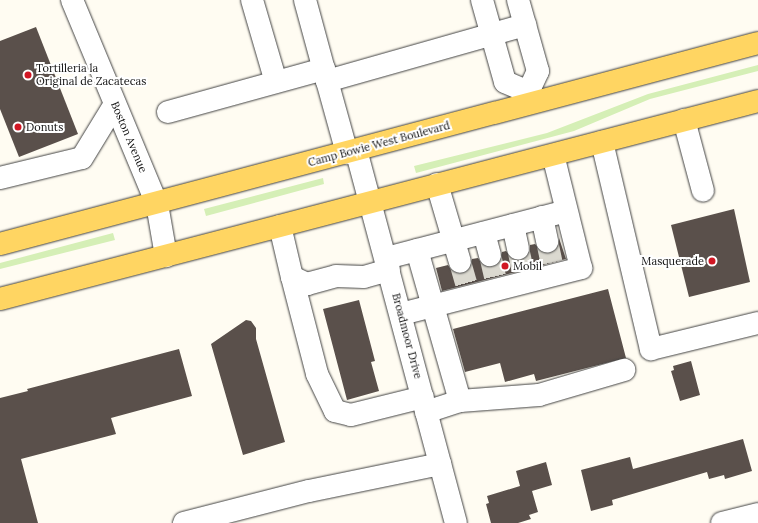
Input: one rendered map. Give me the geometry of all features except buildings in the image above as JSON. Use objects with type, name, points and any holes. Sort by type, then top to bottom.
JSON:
[{"type":"main road","name":"Camp Bowie West Boulevard","points":[[0,244],[352,152],[529,97],[758,44]]},
{"type":"main road","points":[[0,299],[758,101]]},
{"type":"street","name":"Boston Avenue","points":[[72,0],[157,204],[166,256]]},
{"type":"street","points":[[252,0],[276,82]]},
{"type":"street","name":"Broadmoor Drive","points":[[305,0],[326,75],[352,152],[371,202],[456,523]]},
{"type":"street","points":[[482,0],[505,82],[529,97],[538,71],[518,0]]},
{"type":"street","points":[[168,112],[276,82],[326,75],[492,35],[525,25]]},
{"type":"street","points":[[0,178],[82,158],[115,104]]},
{"type":"street","points":[[684,120],[703,191]]},
{"type":"street","points":[[602,142],[651,349],[758,323]]},
{"type":"street","points":[[401,314],[468,293],[553,272],[581,268],[553,155]]},
{"type":"street","points":[[437,184],[460,262]]},
{"type":"street","points":[[292,277],[307,284],[336,276],[364,277],[417,250],[566,211]]},
{"type":"street","points":[[542,217],[547,241]]},
{"type":"street","points":[[513,225],[518,248]]},
{"type":"street","points":[[280,226],[317,374],[335,411],[351,415],[425,404],[539,395],[624,370]]},
{"type":"street","points":[[484,233],[490,255]]},
{"type":"street","points":[[417,250],[460,401]]},
{"type":"street","points":[[184,523],[309,491],[440,464]]},
{"type":"street","points":[[722,523],[758,514]]},
{"type":"green space","points":[[758,65],[758,71],[650,99],[574,131],[416,173],[414,166],[547,133],[648,94]]},
{"type":"green space","points":[[323,178],[324,184],[206,216],[204,209]]},
{"type":"green space","points":[[113,233],[115,240],[0,269],[0,263]]},
{"type":"tunnel","points":[[547,241],[553,269]]},
{"type":"tunnel","points":[[518,248],[524,276]]},
{"type":"tunnel","points":[[490,255],[496,282]]},
{"type":"tunnel","points":[[460,262],[468,290]]},
{"type":"place","name":"Tortilleria la Original de Zacatecas","points":[[28,75]]},
{"type":"place","name":"Donuts","points":[[18,127]]},
{"type":"place","name":"Masquerade","points":[[712,261]]},
{"type":"place","name":"Mobil","points":[[505,266]]}]
